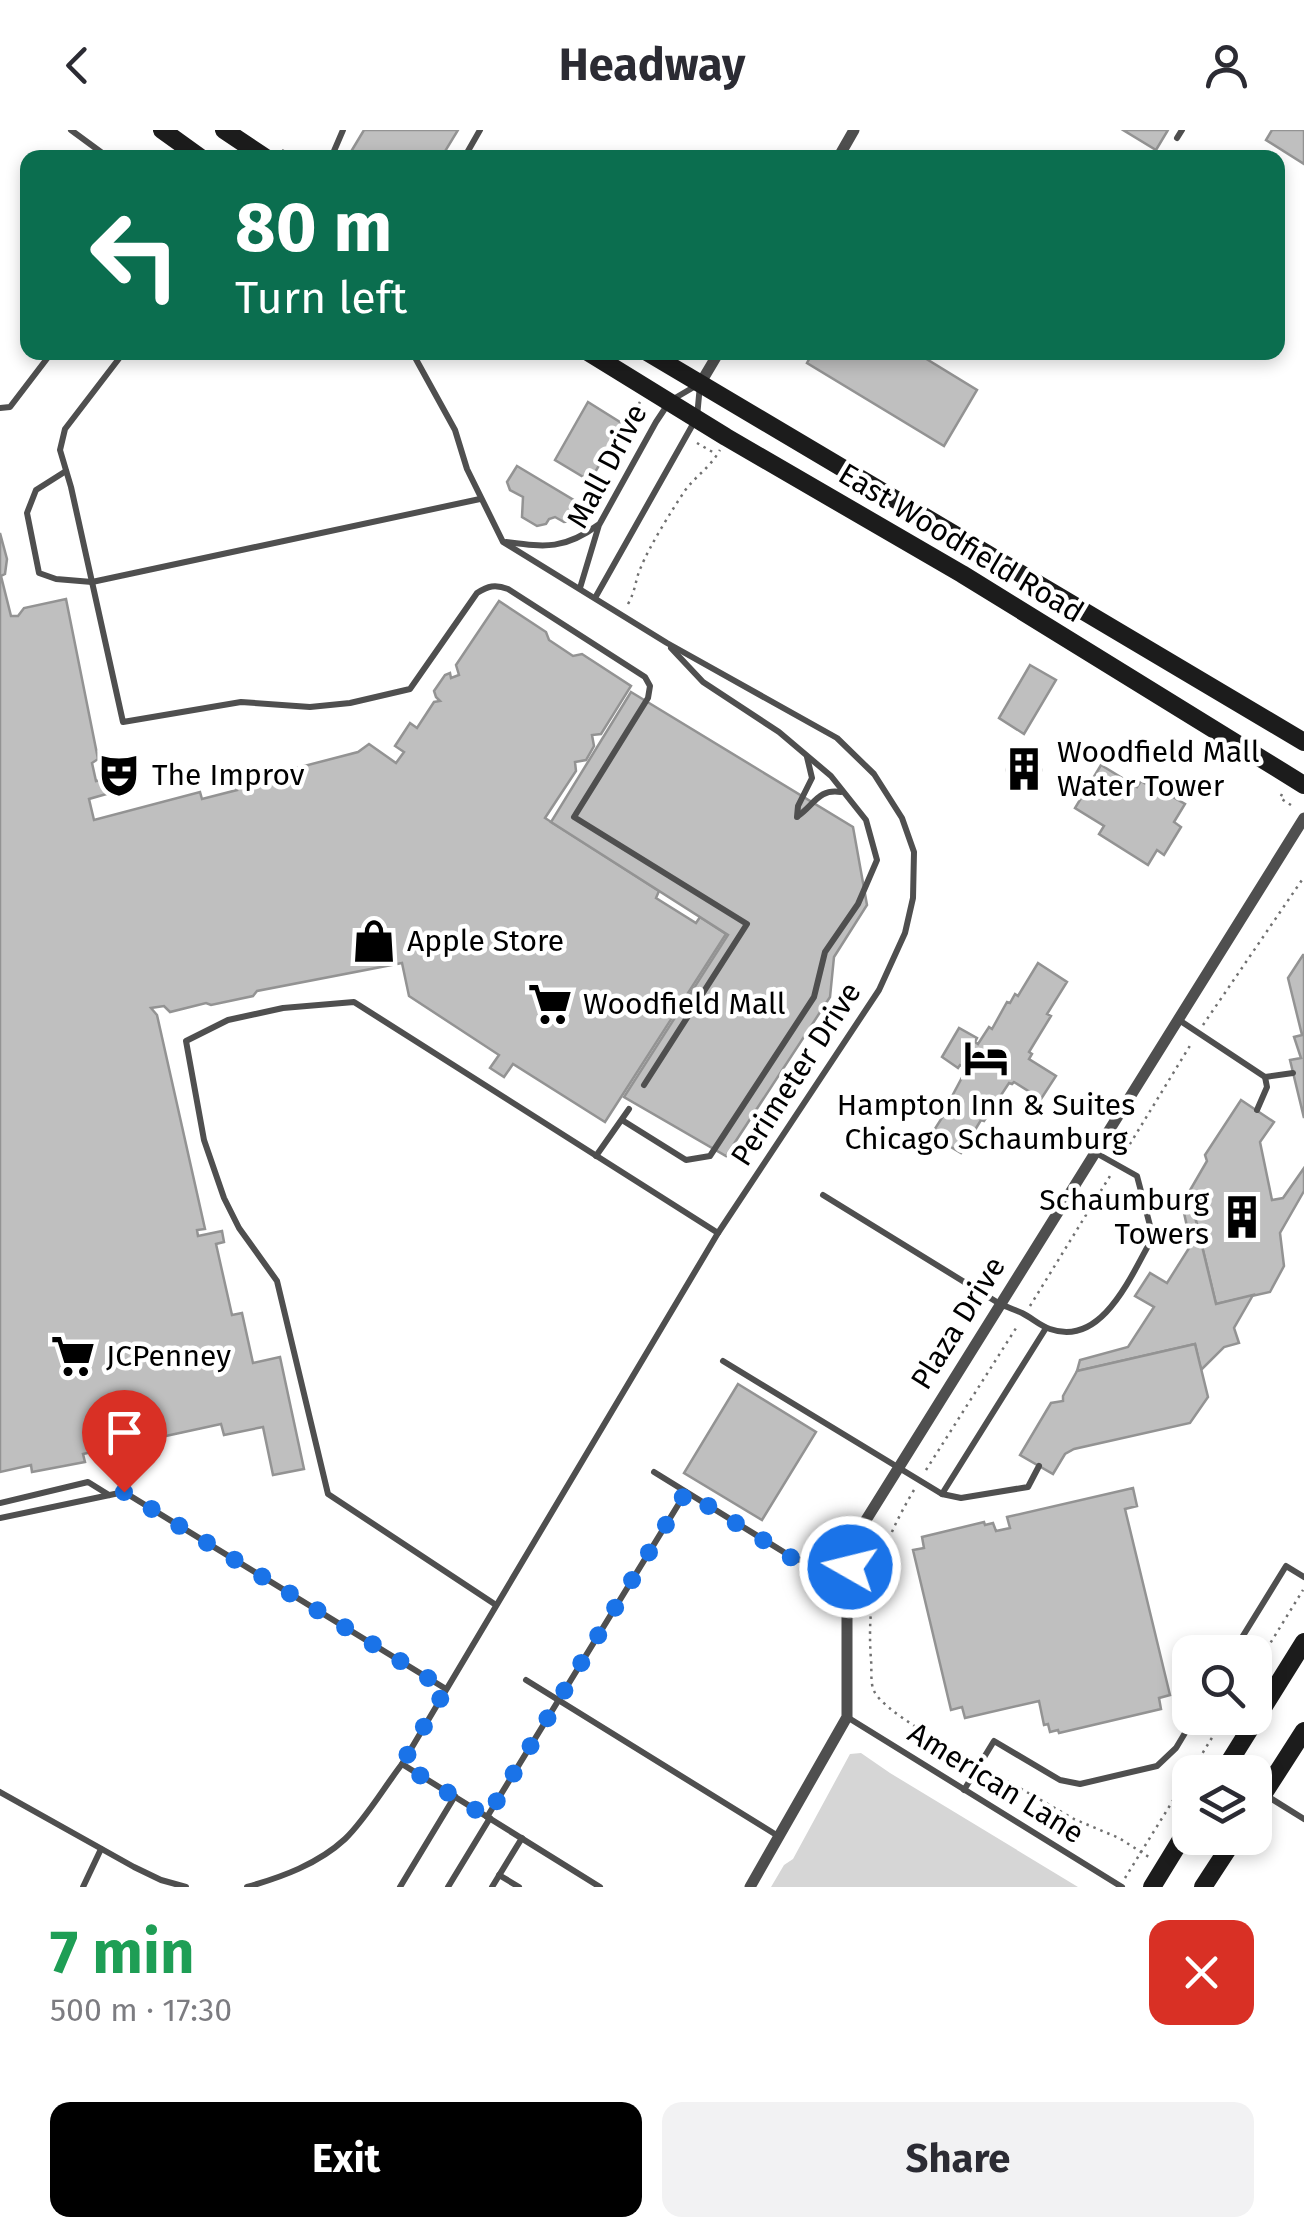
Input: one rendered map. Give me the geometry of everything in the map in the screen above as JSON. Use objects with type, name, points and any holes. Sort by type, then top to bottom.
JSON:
[{"type":"street","points":[[162,130],[190,150]]},
{"type":"street","points":[[224,130],[254,150]]},
{"type":"street","name":"East Woodfield Road","points":[[601,360],[962,574],[1304,786]]},
{"type":"street","name":"East Woodfield Road","points":[[660,360],[1304,742]]},
{"type":"street","name":"Mall Drive","points":[[700,384],[714,360]]},
{"type":"street","name":"Plaza Drive","points":[[847,1718],[846,1616],[850,1567],[866,1520],[1304,815]]},
{"type":"street","points":[[1234,1755],[1304,1642]]},
{"type":"street","points":[[750,1887],[847,1718]]},
{"type":"street","points":[[1272,1780],[1304,1731]]},
{"type":"street","points":[[1152,1887],[1172,1854]]},
{"type":"street","points":[[1203,1887],[1224,1855]]},
{"type":"lane","points":[[72,130],[99,150]]},
{"type":"lane","points":[[1176,138],[1182,130]]},
{"type":"lane","points":[[0,408],[10,407],[46,360]]},
{"type":"lane","points":[[118,360],[65,428],[60,450],[123,722],[241,702],[310,707],[350,703],[410,689],[477,594],[487,586],[497,585],[645,676],[650,686],[648,698],[574,817],[747,924],[644,1085]]},
{"type":"lane","points":[[416,360],[454,430],[480,499],[503,542],[564,545],[598,524]]},
{"type":"lane","name":"Mall Drive","points":[[580,588],[598,524],[670,401],[700,384]]},
{"type":"lane","name":"Mall Drive","points":[[595,598],[697,417],[700,384]]},
{"type":"lane","points":[[66,472],[36,490],[26,513],[40,572],[56,579],[92,582],[480,499]]},
{"type":"lane","name":"Perimeter Drive","points":[[248,1887],[320,1858],[347,1837],[402,1764],[718,1232],[878,990],[905,933],[913,898],[914,852],[902,818],[874,774],[837,738],[666,643],[503,542]]},
{"type":"lane","points":[[622,1120],[686,1160],[710,1156],[814,997],[826,952],[858,904],[878,860],[866,820],[830,776],[779,732],[704,682],[666,643]]},
{"type":"lane","points":[[807,756],[812,778],[798,806],[797,817],[820,794],[843,792]]},
{"type":"lane","points":[[496,1605],[328,1494],[278,1281],[239,1228],[224,1198],[204,1140],[186,1042],[228,1020],[283,1008],[354,1002],[718,1232]]},
{"type":"lane","points":[[1178,1019],[1265,1077],[1294,1073]]},
{"type":"lane","points":[[1257,1110],[1267,1087],[1265,1077]]},
{"type":"lane","points":[[596,1156],[629,1109]]},
{"type":"lane","points":[[823,1195],[1000,1304],[1046,1328],[1062,1332],[1080,1330],[1098,1322],[1110,1308],[1154,1237],[1137,1176],[1094,1153]]},
{"type":"lane","points":[[942,1494],[1046,1328]]},
{"type":"lane","points":[[723,1361],[942,1494],[962,1498],[1028,1487],[1039,1466]]},
{"type":"lane","points":[[654,1472],[795,1560],[850,1567]]},
{"type":"lane","points":[[0,1503],[88,1482],[110,1495]]},
{"type":"lane","points":[[0,1518],[124,1492],[446,1689]]},
{"type":"lane","points":[[448,1887],[686,1492]]},
{"type":"lane","points":[[1244,1635],[1286,1566],[1304,1577]]},
{"type":"lane","points":[[526,1680],[779,1837]]},
{"type":"lane","name":"American Lane","points":[[847,1718],[1121,1886]]},
{"type":"lane","points":[[964,1790],[994,1740],[1060,1780],[1080,1784],[1157,1766],[1184,1735]]},
{"type":"lane","points":[[402,1764],[600,1887]]},
{"type":"lane","points":[[0,1792],[101,1850],[161,1880],[186,1887]]},
{"type":"lane","points":[[400,1887],[454,1796]]},
{"type":"lane","points":[[1272,1805],[1304,1819]]},
{"type":"lane","points":[[492,1887],[522,1838]]},
{"type":"lane","points":[[83,1887],[101,1850]]},
{"type":"lane","points":[[499,1874],[519,1887]]},
{"type":"path","points":[[633,596],[640,569],[683,493],[717,455]]},
{"type":"path","points":[[1280,798],[1304,815]]},
{"type":"path","points":[[1141,1852],[1074,1819],[894,1713],[874,1691],[870,1601],[884,1546],[920,1480],[1198,1032],[1304,878]]},
{"type":"path","points":[[1272,1640],[1304,1588]]},
{"type":"path","points":[[1121,1886],[1172,1802]]},
{"type":"shaded area","points":[[861,1753],[1078,1887],[771,1887],[784,1865],[793,1859],[850,1754]]},
{"type":"building","points":[[364,130],[458,130],[446,150],[352,150]]},
{"type":"building","points":[[1123,130],[1168,130],[1156,150]]},
{"type":"building","points":[[1272,130],[1304,130],[1304,164],[1285,150],[1266,140]]},
{"type":"building","points":[[928,360],[977,390],[944,446],[807,363]]},
{"type":"building","points":[[588,402],[623,424],[590,481],[555,460]]},
{"type":"building","points":[[517,466],[582,505],[572,521],[555,517],[537,526],[522,517],[523,497],[510,490],[507,482]]},
{"type":"building","name":"Woodfield Mall","points":[[0,533],[7,559],[5,574],[1,576],[11,616],[18,616],[24,608],[66,599],[98,759],[92,763],[96,781],[119,777],[128,788],[89,799],[94,820],[200,792],[202,799],[237,790],[235,784],[358,752],[369,744],[396,763],[404,752],[395,746],[410,723],[417,728],[434,702],[440,701],[434,691],[445,675],[459,675],[456,665],[499,601],[546,632],[549,640],[573,656],[582,654],[631,686],[601,734],[592,735],[594,746],[586,760],[575,762],[576,771],[545,818],[659,891],[656,898],[696,923],[700,917],[726,934],[605,1122],[513,1064],[504,1077],[490,1068],[499,1055],[409,996],[402,963],[257,991],[253,996],[211,1005],[170,1012],[164,1006],[151,1008],[157,1015],[205,1229],[197,1230],[198,1236],[222,1231],[224,1242],[216,1244],[232,1315],[242,1313],[253,1363],[280,1357],[304,1469],[273,1475],[263,1427],[224,1435],[221,1424],[83,1454],[85,1462],[32,1472],[31,1465],[0,1472]]},
{"type":"building","points":[[1030,665],[1056,680],[1024,734],[999,718]]},
{"type":"building","points":[[631,692],[853,827],[867,905],[834,957],[830,997],[726,1156],[624,1097],[728,935],[551,822]]},
{"type":"building","name":"Woodfield Mall Water Tower","points":[[1024,753],[1036,758],[1041,770],[1036,782],[1024,787],[1012,782],[1007,770],[1012,758]]},
{"type":"building","points":[[1101,765],[1137,787],[1141,781],[1185,804],[1174,822],[1181,827],[1164,855],[1157,850],[1148,865],[1099,834],[1104,826],[1075,808]]},
{"type":"building","points":[[1303,955],[1304,1118],[1290,1060],[1301,1058],[1294,1037],[1302,1035],[1288,978]]},
{"type":"building","name":"Hampton Inn & Suites Chicago Schaumburg","points":[[1038,963],[1067,982],[1029,1052],[1029,1059],[1056,1076],[1041,1099],[1014,1082],[1009,1083],[961,1153],[931,1135],[967,1068],[958,1068],[942,1057],[959,1028],[977,1038],[978,1044],[1007,1002],[1015,994],[1018,996]]},
{"type":"building","name":"Schaumburg Towers","points":[[1241,1100],[1274,1122],[1260,1142],[1272,1200],[1283,1198],[1304,1168],[1304,1191],[1280,1233],[1284,1266],[1270,1292],[1216,1304],[1189,1192],[1207,1161],[1205,1155]]},
{"type":"building","points":[[1189,1192],[1216,1304],[1253,1295],[1234,1328],[1239,1343],[1224,1347],[1201,1370],[1195,1344],[1077,1371],[1080,1360],[1128,1347],[1154,1307],[1135,1296],[1150,1273],[1167,1283],[1191,1245],[1181,1199],[1183,1193]]},
{"type":"building","points":[[1195,1344],[1208,1397],[1190,1423],[1074,1449],[1065,1454],[1053,1474],[1020,1455],[1051,1403],[1063,1401],[1077,1371]]},
{"type":"building","points":[[738,1384],[816,1432],[762,1520],[684,1473]]},
{"type":"building","points":[[1133,1488],[1137,1506],[1125,1509],[1170,1695],[1159,1698],[1161,1709],[1059,1733],[1050,1732],[1048,1724],[1044,1725],[1039,1701],[965,1718],[962,1707],[951,1710],[913,1550],[924,1548],[922,1537],[984,1522],[993,1523],[996,1531],[1010,1528],[1007,1517]]},
{"type":"place","name":"Woodfield Mall Water Tower","points":[[1024,769]]},
{"type":"place","name":"The Improv","points":[[119,775]]},
{"type":"place","name":"Apple Store","points":[[374,941]]},
{"type":"place","name":"Woodfield Mall","points":[[550,1004]]},
{"type":"place","name":"Hampton Inn & Suites Chicago Schaumburg","points":[[986,1058]]},
{"type":"place","name":"Schaumburg Towers","points":[[1242,1217]]},
{"type":"place","name":"JCPenney","points":[[73,1356]]},
{"type":"route","points":[[124,1492],[446,1689],[402,1764],[487,1817],[686,1492],[795,1560],[850,1567]]}]
